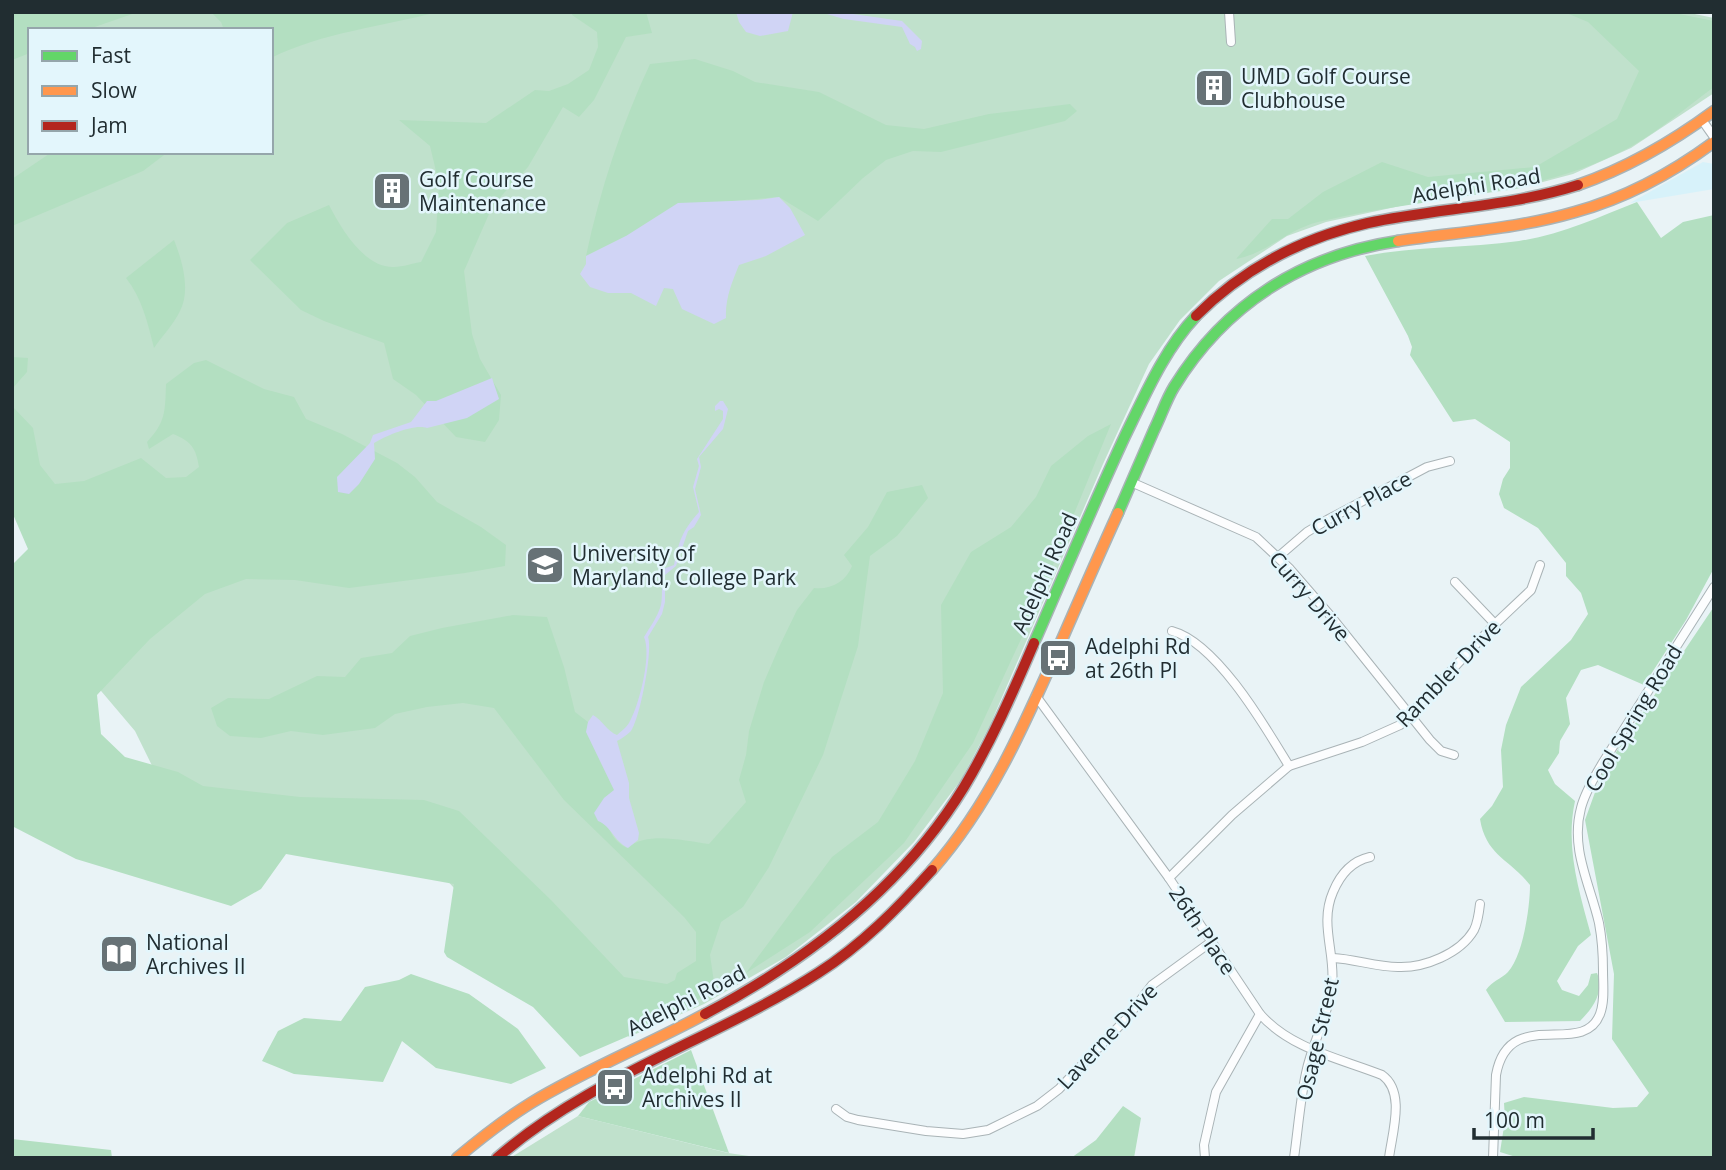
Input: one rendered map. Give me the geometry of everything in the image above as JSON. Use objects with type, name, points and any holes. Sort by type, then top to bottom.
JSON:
[{"type":"main road","name":"Adelphi Road","points":[[457,1158],[500,1124],[544,1095],[680,1027],[771,976],[839,928],[897,874],[948,811],[989,745],[1147,391],[1188,324],[1223,291],[1267,260],[1318,236],[1368,222],[1513,201],[1583,184],[1637,161],[1714,111]]},
{"type":"main road","name":"Adelphi Road","points":[[497,1158],[578,1099],[772,1001],[850,951],[902,904],[970,821],[1020,734],[1173,389],[1195,355],[1233,316],[1282,280],[1312,265],[1359,248],[1504,227],[1578,211],[1622,195],[1696,156],[1714,139]]},
{"type":"street","points":[[1229,12],[1231,42]]},
{"type":"street","points":[[1702,120],[1714,139]]},
{"type":"street","name":"Curry Place","points":[[1278,557],[1326,520],[1427,467],[1450,461]]},
{"type":"street","name":"Curry Drive","points":[[1131,482],[1249,533],[1278,557],[1329,614],[1441,751],[1454,754]]},
{"type":"street","name":"Rambler Drive","points":[[1169,878],[1232,815],[1290,766],[1377,737],[1400,726],[1495,624],[1531,590],[1540,565]]},
{"type":"street","points":[[1455,582],[1495,624]]},
{"type":"street","name":"Cool Spring Road","points":[[1493,1158],[1496,1075],[1506,1050],[1529,1035],[1573,1034],[1585,1030],[1600,1016],[1603,991],[1601,939],[1578,851],[1580,810],[1602,764],[1714,587]]},
{"type":"street","points":[[1172,631],[1183,634],[1206,652],[1245,696],[1290,766]]},
{"type":"street","name":"26th Place","points":[[1036,696],[1169,878],[1260,1014],[1280,1034],[1386,1078],[1395,1093],[1389,1158]]},
{"type":"street","name":"Osage Street","points":[[1294,1158],[1306,1074],[1330,998],[1333,958],[1326,925],[1334,890],[1349,867],[1370,857]]},
{"type":"street","points":[[1333,958],[1397,967],[1434,961],[1458,947],[1470,936],[1477,923],[1480,904]]},
{"type":"street","name":"Laverne Drive","points":[[836,1109],[858,1120],[926,1131],[963,1134],[988,1130],[1037,1106],[1059,1089],[1126,1019],[1152,985],[1211,942]]},
{"type":"street","points":[[1205,1158],[1204,1145],[1216,1092],[1260,1014]]},
{"type":"shaded area","points":[[1703,162],[1714,164],[1714,189],[1630,203]]},
{"type":"green space","name":"University of Maryland, College Park","points":[[12,12],[1685,12],[1714,18],[1714,93],[1631,148],[1573,174],[1516,189],[1414,203],[1326,222],[1287,236],[1219,281],[1180,320],[1149,364],[990,725],[961,780],[914,842],[856,902],[786,957],[704,1004],[629,1037],[622,1029],[554,995],[427,859],[165,792],[135,731],[96,685],[12,497]]},
{"type":"green space","points":[[12,12],[138,12],[92,28],[28,28],[28,54],[12,60]]},
{"type":"green space","points":[[211,12],[437,12],[332,36],[273,57],[273,28],[223,28]]},
{"type":"green space","points":[[573,12],[646,12],[652,33],[626,37],[594,100],[579,117],[563,107],[528,167],[493,205],[464,271],[472,334],[480,359],[501,395],[499,420],[485,442],[456,437],[416,395],[393,379],[384,343],[301,310],[250,260],[287,223],[329,205],[355,245],[373,261],[394,267],[421,262],[436,232],[439,184],[430,146],[399,120],[486,123],[535,90],[549,91],[568,84],[589,70],[598,47],[597,32],[572,15]]},
{"type":"green space","points":[[1564,12],[1669,12],[1714,21],[1714,87],[1632,146],[1557,177],[1318,222],[1307,225],[1257,252],[1236,259],[1272,219],[1288,219],[1323,192],[1382,162],[1428,177],[1535,167],[1617,119],[1639,71],[1588,22]]},
{"type":"green space","points":[[695,59],[733,71],[755,82],[819,92],[886,125],[924,129],[989,114],[1070,104],[1077,111],[1065,121],[941,152],[913,151],[886,160],[818,221],[779,197],[722,202],[626,236],[586,256],[612,158],[650,64]]},
{"type":"green space","points":[[49,154],[165,154],[143,171],[12,226],[12,179]]},
{"type":"green space","points":[[1637,202],[1661,238],[1683,222],[1714,215],[1714,568],[1686,620],[1644,685],[1598,665],[1581,670],[1566,698],[1570,724],[1560,741],[1559,753],[1548,770],[1555,784],[1575,801],[1572,818],[1573,852],[1578,885],[1591,935],[1578,946],[1557,981],[1562,990],[1579,996],[1588,985],[1591,974],[1597,973],[1598,993],[1593,1006],[1580,1021],[1505,1022],[1486,990],[1508,972],[1518,955],[1527,918],[1530,885],[1493,849],[1480,819],[1492,806],[1503,787],[1501,750],[1506,725],[1521,687],[1571,640],[1588,614],[1581,593],[1566,576],[1566,563],[1538,528],[1504,508],[1499,494],[1503,479],[1510,468],[1510,442],[1475,419],[1453,422],[1410,355],[1412,347],[1408,336],[1365,256],[1403,250],[1519,241],[1579,225]]},
{"type":"green space","points":[[174,240],[184,275],[185,294],[175,321],[154,348],[140,303],[126,278]]},
{"type":"green space","points":[[12,357],[28,358],[27,372],[12,389]]},
{"type":"green space","points":[[206,360],[264,389],[294,397],[306,419],[342,434],[397,463],[415,477],[437,502],[506,545],[505,566],[349,588],[295,580],[246,579],[205,594],[150,639],[97,695],[101,734],[125,757],[178,772],[203,786],[300,797],[424,800],[459,811],[551,900],[624,977],[667,984],[675,980],[677,973],[696,961],[696,932],[684,917],[564,800],[494,708],[463,703],[427,707],[395,714],[375,728],[323,735],[291,731],[261,738],[230,736],[217,726],[211,708],[228,698],[269,699],[317,676],[345,677],[361,658],[392,653],[410,636],[513,615],[547,617],[564,667],[575,712],[588,722],[587,732],[615,790],[604,798],[607,820],[615,839],[627,848],[656,838],[709,844],[746,802],[739,780],[749,731],[764,682],[797,610],[814,588],[831,586],[846,576],[852,566],[844,555],[868,527],[887,492],[922,485],[928,498],[897,536],[870,556],[858,646],[823,755],[769,867],[743,907],[721,922],[710,955],[715,989],[661,1022],[580,1057],[533,1007],[447,957],[444,952],[454,884],[286,854],[261,889],[231,906],[76,859],[12,826],[12,565],[28,549],[12,512],[12,399],[14,408],[33,428],[40,465],[55,484],[84,481],[141,458],[166,478],[186,477],[199,467],[194,450],[184,439],[173,434],[149,449],[147,442],[163,416],[166,384],[194,363]]},
{"type":"green space","points":[[1111,424],[1034,611],[973,743],[904,843],[810,932],[746,973],[832,857],[878,822],[915,761],[943,693],[941,605],[971,552],[1011,527],[1036,497],[1051,466],[1088,436]]},
{"type":"green space","points":[[1713,608],[1714,1158],[1519,1158],[1500,1152],[1505,1120],[1504,1103],[1524,1097],[1613,1108],[1637,1107],[1649,1093],[1612,1039],[1614,974],[1585,820],[1602,773]]},
{"type":"green space","points":[[411,974],[469,994],[518,1029],[546,1068],[511,1084],[436,1068],[402,1041],[383,1082],[294,1074],[262,1061],[278,1031],[304,1018],[341,1021],[365,987],[399,980]]},
{"type":"green space","points":[[691,1050],[729,1153],[578,1116],[589,1102]]},
{"type":"green space","points":[[1123,1106],[1141,1118],[1134,1158],[1071,1158],[1096,1140]]},
{"type":"green space","points":[[578,1116],[728,1153],[763,1158],[510,1158]]},
{"type":"green space","points":[[12,1139],[111,1150],[112,1158],[12,1158]]},
{"type":"water","points":[[736,12],[793,12],[788,31],[760,36],[746,32]]},
{"type":"water","points":[[820,12],[902,21],[922,41],[921,49],[917,51],[910,44],[902,27],[844,19]]},
{"type":"water","points":[[779,197],[790,208],[805,235],[766,256],[739,265],[728,297],[726,318],[714,324],[682,309],[673,289],[664,288],[656,306],[631,293],[608,293],[590,287],[580,274],[586,264],[586,256],[626,236],[678,203]]},
{"type":"water","points":[[492,378],[499,399],[467,418],[427,428],[408,429],[379,440],[374,443],[375,459],[359,484],[349,494],[338,492],[337,477],[370,443],[373,435],[411,422],[427,401],[436,401]]},
{"type":"water","points":[[723,401],[728,409],[723,429],[699,457],[701,467],[695,489],[701,515],[694,527],[688,531],[676,566],[665,575],[665,602],[662,614],[648,637],[647,669],[635,724],[631,731],[617,741],[639,833],[638,840],[628,848],[598,821],[594,813],[604,798],[614,790],[586,732],[588,722],[593,715],[617,735],[628,725],[633,715],[645,668],[644,637],[661,605],[663,569],[674,565],[682,537],[699,512],[693,487],[699,466],[697,459],[723,419],[723,411],[715,411],[715,406]]},
{"type":"traffic: fast","points":[[1118,513],[1171,392],[1194,357],[1217,331],[1242,308],[1299,271],[1330,258],[1398,241]]},
{"type":"traffic: fast","points":[[1034,643],[1148,389],[1174,343],[1196,316]]},
{"type":"traffic: slow","points":[[1578,185],[1649,153],[1714,111]]},
{"type":"traffic: slow","points":[[1398,241],[1487,230],[1553,218],[1594,206],[1648,183],[1714,142]]},
{"type":"traffic: slow","points":[[932,870],[971,819],[1003,765],[1031,709],[1118,513]]},
{"type":"traffic: slow","points":[[457,1158],[531,1103],[705,1014]]},
{"type":"traffic: jam","points":[[1196,316],[1214,299],[1254,270],[1320,237],[1368,223],[1500,203],[1578,185]]},
{"type":"traffic: jam","points":[[705,1014],[743,993],[816,945],[882,889],[912,857],[940,823],[974,770],[1034,643]]},
{"type":"traffic: jam","points":[[497,1158],[572,1104],[612,1081],[737,1019],[818,973],[879,925],[932,870]]},
{"type":"place","name":"UMD Golf Course Clubhouse","points":[[1214,88]]},
{"type":"place","name":"Golf Course Maintenance","points":[[392,191]]},
{"type":"place","name":"University of Maryland, College Park","points":[[545,565]]},
{"type":"place","name":"Adelphi Rd at 26th Pl","points":[[1058,658]]},
{"type":"place","name":"National Archives II","points":[[119,954]]},
{"type":"place","name":"Adelphi Rd at Archives II","points":[[615,1087]]}]
